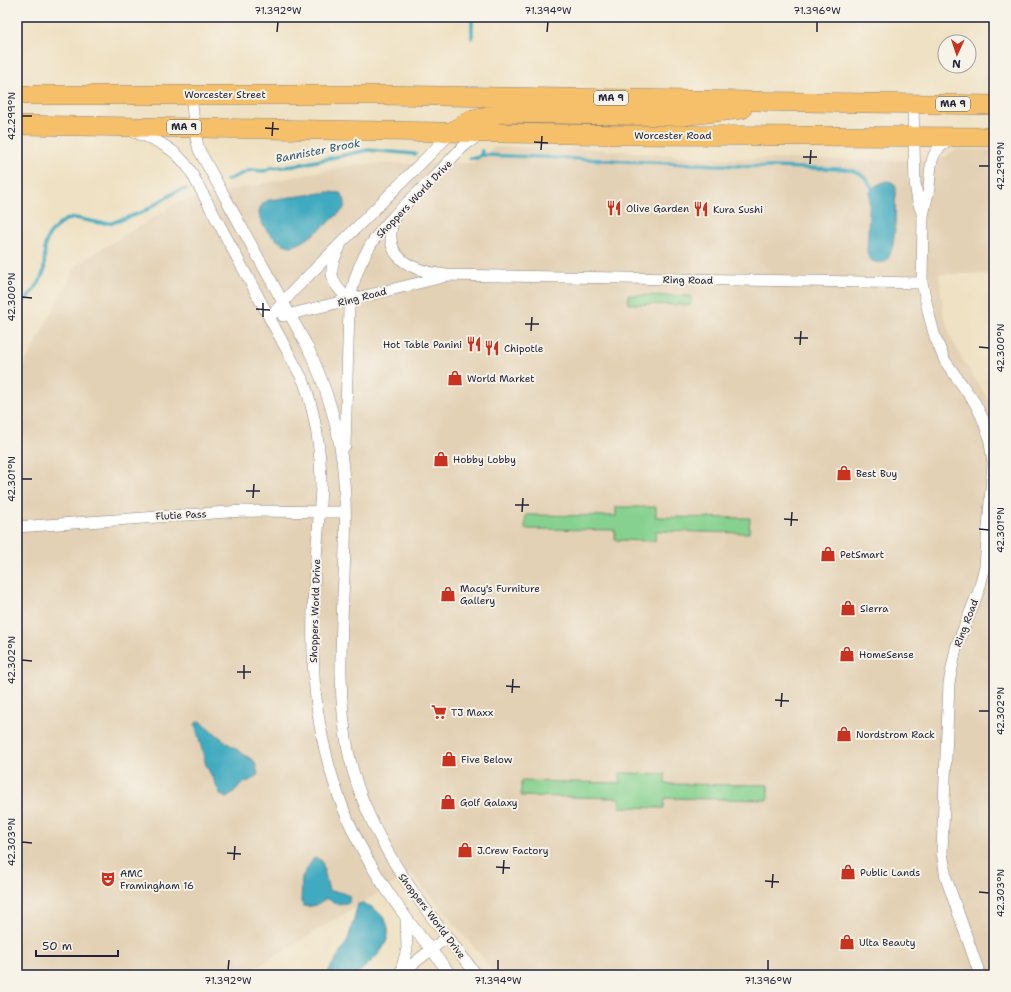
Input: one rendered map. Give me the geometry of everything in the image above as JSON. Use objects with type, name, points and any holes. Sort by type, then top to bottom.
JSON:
[{"type":"highway","name":"Worcester Street","points":[[17,94],[434,95],[788,102]]},
{"type":"highway","name":"MA 9","points":[[788,102],[994,105]]},
{"type":"highway","points":[[452,132],[473,119],[494,114],[682,116],[714,114],[788,102]]},
{"type":"highway","name":"MA 9","points":[[17,125],[194,127]]},
{"type":"highway","name":"Worcester Road","points":[[194,127],[452,132],[994,137]]},
{"type":"street","name":"Shoppers World Drive","points":[[191,95],[194,127],[202,155],[312,356],[327,396],[340,448],[344,512],[343,716],[350,756],[364,804],[385,848],[410,889],[477,975]]},
{"type":"street","name":"Ring Road","points":[[913,104],[916,189],[923,216],[922,283],[932,329],[951,371],[979,410],[989,436],[993,456],[985,566],[979,590],[956,648],[949,683],[942,852],[946,878],[980,975]]},
{"type":"street","name":"Shoppers World Drive","points":[[102,126],[130,131],[154,140],[169,148],[184,161],[194,175],[299,370],[312,405],[320,457],[320,511],[312,650],[314,688],[320,728],[333,778],[350,824],[373,870],[406,918],[451,975]]},
{"type":"street","name":"Shoppers World Drive","points":[[270,317],[283,301],[452,132]]},
{"type":"street","name":"Shoppers World Drive","points":[[343,479],[350,300],[354,278],[364,256],[378,235],[395,216],[472,140],[484,134],[498,132]]},
{"type":"street","points":[[923,216],[933,157],[944,144],[966,137]]},
{"type":"street","name":"Ring Road","points":[[395,216],[390,237],[394,251],[399,258],[410,266],[423,271],[453,276],[922,283]]},
{"type":"street","points":[[346,238],[336,256],[332,276],[337,287],[350,300]]},
{"type":"street","name":"Ring Road","points":[[270,317],[290,314],[350,300],[417,282],[453,276]]},
{"type":"street","name":"Flutie Pass","points":[[17,527],[242,511],[344,512]]},
{"type":"street","points":[[399,975],[407,949],[406,918]]},
{"type":"street","points":[[399,975],[447,937]]},
{"type":"shaded area","points":[[494,147],[580,148],[707,158],[939,161],[956,149],[994,150],[994,274],[939,274],[943,313],[952,340],[965,364],[994,408],[994,975],[495,975],[480,954],[411,873],[244,975],[17,975],[17,378],[77,264],[180,201],[357,164],[473,163]]},
{"type":"green space","points":[[628,295],[691,296],[691,305],[628,304]]},
{"type":"green space","points":[[616,507],[656,507],[656,517],[750,518],[749,533],[656,531],[655,541],[615,540],[615,530],[525,529],[526,515],[616,516]]},
{"type":"green space","points":[[620,773],[665,774],[665,784],[768,785],[768,800],[665,798],[664,808],[620,807],[620,798],[521,796],[521,781],[620,783]]},
{"type":"water","points":[[886,181],[892,182],[896,187],[895,226],[889,256],[885,262],[879,263],[873,262],[869,258],[867,252],[870,192],[875,186]]},
{"type":"water","points":[[328,192],[340,193],[342,195],[345,201],[343,210],[304,241],[292,246],[285,244],[270,234],[260,219],[259,212],[262,205],[269,200]]},
{"type":"water","points":[[198,721],[255,762],[258,774],[237,788],[226,798],[221,795],[206,765],[195,724]]},
{"type":"water","points":[[317,858],[322,861],[329,891],[340,892],[350,896],[349,903],[337,904],[326,898],[314,906],[304,906],[301,902],[302,877],[313,859]]},
{"type":"water","points":[[363,903],[376,910],[385,920],[388,932],[384,946],[375,958],[356,975],[326,975],[348,940],[358,904]]},
{"type":"waterway","name":"Bannister Brook","points":[[472,17],[472,38]]},
{"type":"waterway","name":"Bannister Brook","points":[[227,180],[251,170],[264,171],[271,168],[293,166],[368,150],[415,154]]},
{"type":"waterway","name":"Bannister Brook","points":[[470,158],[477,158],[481,155],[482,151]]},
{"type":"waterway","points":[[481,155],[754,167],[845,169],[861,174],[872,188]]},
{"type":"waterway","name":"Bannister Brook","points":[[17,308],[24,302],[39,283],[44,271],[45,245],[48,237],[55,228],[65,220],[75,218],[100,223],[112,223],[143,212],[177,191],[186,189]]},
{"type":"place","name":"Olive Garden","points":[[614,208]]},
{"type":"place","name":"Kura Sushi","points":[[701,209]]},
{"type":"place","name":"Hot Table Panini","points":[[474,344]]},
{"type":"place","name":"Chipotle","points":[[492,348]]},
{"type":"place","name":"World Market","points":[[455,378]]},
{"type":"place","name":"Hobby Lobby","points":[[441,459]]},
{"type":"place","name":"Best Buy","points":[[844,473]]},
{"type":"place","name":"PetSmart","points":[[828,554]]},
{"type":"place","name":"Macy's Furniture Gallery","points":[[448,594]]},
{"type":"place","name":"Sierra","points":[[848,608]]},
{"type":"place","name":"HomeSense","points":[[847,654]]},
{"type":"place","name":"TJ Maxx","points":[[439,712]]},
{"type":"place","name":"Nordstrom Rack","points":[[844,734]]},
{"type":"place","name":"Five Below","points":[[449,759]]},
{"type":"place","name":"Golf Galaxy","points":[[448,802]]},
{"type":"place","name":"J.Crew Factory","points":[[465,850]]},
{"type":"place","name":"Public Lands","points":[[848,872]]},
{"type":"place","name":"AMC Framingham 16","points":[[108,879]]},
{"type":"place","name":"Ulta Beauty","points":[[847,942]]}]
